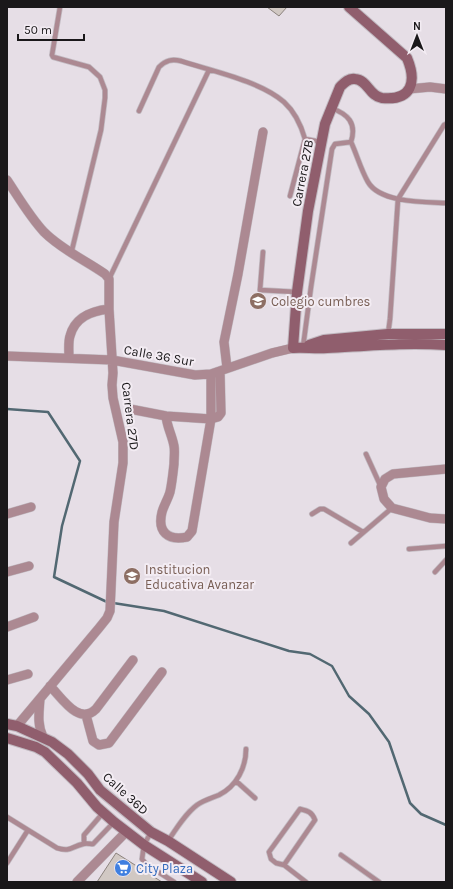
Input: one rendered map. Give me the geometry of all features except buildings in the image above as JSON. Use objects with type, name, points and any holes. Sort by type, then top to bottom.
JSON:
[{"type":"street","points":[[349,7],[407,58],[412,69],[412,81],[409,89],[430,87],[446,89]]},
{"type":"street","name":"Carrera 27B","points":[[298,348],[297,292],[308,211],[325,124],[340,87],[349,80],[361,80],[366,84],[374,96],[382,98],[405,94],[409,89]]},
{"type":"street","points":[[166,416],[167,425],[174,446],[174,463],[169,493],[162,513],[161,526],[165,533],[170,537],[179,539],[188,537],[192,531],[224,342],[238,274],[263,132]]},
{"type":"street","points":[[7,180],[26,209],[44,232],[71,254],[105,274],[109,279]]},
{"type":"street","name":"Carrera 27D","points":[[12,725],[40,699],[107,618],[110,611],[114,522],[123,463],[123,442],[113,398],[109,279]]},
{"type":"street","points":[[69,358],[70,337],[72,330],[79,320],[86,314],[109,309]]},
{"type":"street","name":"Calle 36 Sur","points":[[7,356],[112,360],[195,375],[219,371],[272,353],[298,348],[324,340],[388,334],[446,334]]},
{"type":"street","name":"Calle 36 Sur","points":[[298,348],[324,349],[387,345],[446,345]]},
{"type":"street","points":[[130,409],[166,416],[211,419]]},
{"type":"street","points":[[446,469],[393,474],[385,479],[381,487],[384,499],[392,508],[430,518],[446,520]]},
{"type":"street","points":[[7,514],[30,508]]},
{"type":"street","points":[[7,572],[29,566]]},
{"type":"street","points":[[7,627],[34,617]]},
{"type":"street","points":[[50,686],[73,710],[81,715],[90,714],[96,709],[133,660]]},
{"type":"street","points":[[86,715],[93,741],[99,745],[109,743],[162,672]]},
{"type":"street","points":[[7,680],[28,674]]},
{"type":"street","points":[[40,699],[39,725],[43,737]]},
{"type":"street","name":"Calle 36D","points":[[12,725],[43,737],[68,754],[88,774],[100,790],[151,832],[168,841],[231,882]]},
{"type":"street","name":"Calle 36D","points":[[7,738],[36,747],[45,752],[103,813],[144,846],[202,882]]},
{"type":"street","points":[[77,882],[126,832]]},
{"type":"lane","points":[[60,7],[52,56],[89,67],[100,78],[105,90],[101,130],[71,254]]},
{"type":"lane","points":[[139,111],[159,67],[165,61],[172,59],[256,86],[272,94],[284,102],[294,113],[302,127],[305,139],[290,196]]},
{"type":"lane","points":[[109,279],[209,70]]},
{"type":"lane","points":[[331,108],[341,111],[351,122],[353,135],[352,142],[368,183],[376,190],[398,199],[446,203]]},
{"type":"lane","points":[[388,334],[398,199],[446,124]]},
{"type":"lane","points":[[305,139],[321,142]]},
{"type":"lane","points":[[298,348],[311,287],[332,149],[335,144],[352,142]]},
{"type":"lane","points":[[263,252],[260,290],[297,292]]},
{"type":"lane","points":[[366,454],[381,487]]},
{"type":"lane","points":[[351,543],[392,508]]},
{"type":"lane","points":[[312,514],[320,509],[324,509],[363,532]]},
{"type":"lane","points":[[409,549],[446,546]]},
{"type":"lane","points":[[435,572],[446,560]]},
{"type":"lane","points":[[168,841],[177,827],[192,810],[202,802],[224,792],[236,781],[244,767],[246,749]]},
{"type":"lane","points":[[236,781],[255,798]]},
{"type":"lane","points":[[284,865],[315,820],[313,815],[300,808],[269,852],[271,859],[276,863],[284,865],[306,882]]},
{"type":"lane","points":[[84,843],[84,835],[103,813]]},
{"type":"lane","points":[[7,817],[57,848],[65,851],[84,843],[93,844],[114,822]]},
{"type":"lane","points":[[7,863],[28,830]]},
{"type":"lane","points":[[151,832],[144,846],[142,859],[146,864],[174,882]]},
{"type":"lane","points":[[341,855],[380,882]]},
{"type":"waterway","points":[[7,409],[48,412],[80,461],[62,526],[54,577],[107,602],[164,611],[289,651],[310,654],[332,666],[349,696],[369,714],[389,742],[410,803],[421,814],[446,825]]},
{"type":"place","name":"Colegio cumbres","points":[[258,301]]},
{"type":"place","name":"Institucion Educativa Avanzar","points":[[132,576]]},
{"type":"place","name":"City Plaza","points":[[123,868]]}]
